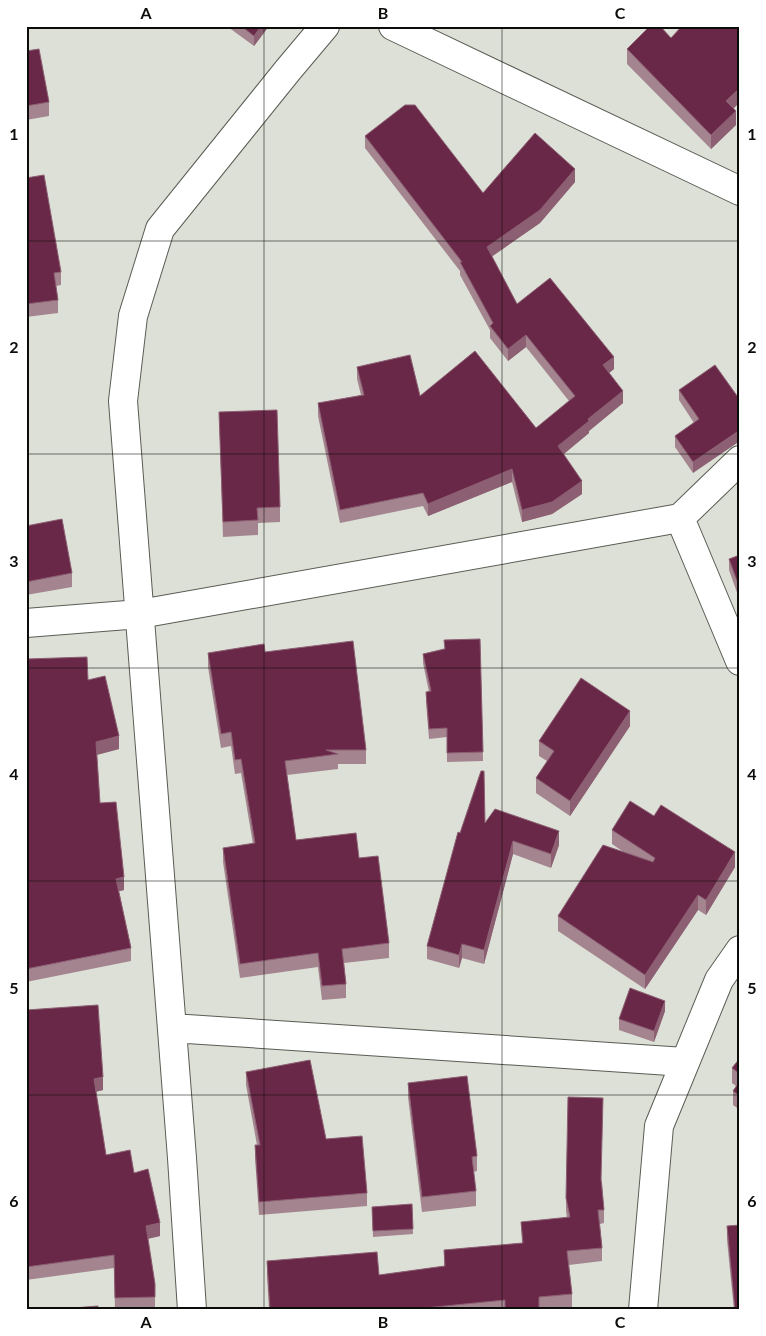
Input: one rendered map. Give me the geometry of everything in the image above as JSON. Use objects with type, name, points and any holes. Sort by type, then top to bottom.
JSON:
[{"type":"street","points":[[192,1310],[123,401],[133,316],[160,229],[325,26]]},
{"type":"street","points":[[393,26],[740,191]]},
{"type":"street","points":[[26,623],[140,614],[680,518],[740,460]]},
{"type":"street","points":[[680,518],[740,661]]},
{"type":"street","points":[[643,1310],[659,1126],[719,980],[740,950]]},
{"type":"street","points":[[172,1028],[684,1062]]},
{"type":"building","points":[[241,26],[261,26],[254,36]]},
{"type":"building","points":[[650,26],[660,26],[671,38],[682,26],[740,26],[740,88],[726,101],[736,111],[711,135],[627,49]]},
{"type":"building","points":[[39,49],[49,102],[26,106],[26,51]]},
{"type":"building","points":[[405,105],[415,105],[483,193],[535,133],[575,169],[540,210],[487,247],[517,304],[550,278],[614,357],[603,365],[623,391],[558,446],[582,481],[552,502],[522,510],[512,469],[428,504],[423,493],[340,510],[318,403],[364,395],[357,367],[410,355],[420,396],[475,351],[536,428],[575,396],[526,335],[508,349],[490,326],[493,323],[460,262],[462,262],[365,136]]},
{"type":"building","points":[[44,175],[61,272],[54,273],[58,300],[26,304],[26,178]]},
{"type":"building","points":[[715,365],[740,400],[740,430],[693,462],[675,436],[699,419],[679,390]]},
{"type":"building","points":[[277,410],[280,507],[257,508],[258,520],[223,522],[219,412]]},
{"type":"building","points":[[62,519],[72,573],[26,582],[26,526]]},
{"type":"building","points":[[740,555],[740,589],[729,559]]},
{"type":"building","points":[[480,639],[483,752],[447,753],[447,728],[429,729],[426,692],[431,691],[423,654],[445,649],[444,640]]},
{"type":"building","points":[[353,641],[366,750],[326,750],[338,754],[285,761],[296,840],[356,833],[359,858],[378,856],[389,943],[342,949],[346,984],[322,986],[318,953],[240,964],[223,848],[255,843],[241,759],[235,760],[231,732],[221,734],[208,653],[264,644],[265,652]]},
{"type":"building","points":[[87,657],[88,680],[105,676],[119,736],[96,742],[100,803],[116,802],[124,877],[116,879],[131,948],[26,969],[26,659]]},
{"type":"building","points":[[581,678],[630,711],[570,801],[536,778],[554,751],[539,741]]},
{"type":"building","points":[[481,771],[484,771],[485,823],[495,809],[559,831],[551,854],[513,841],[484,950],[462,944],[459,955],[427,946],[458,832],[460,833]]},
{"type":"building","points":[[630,801],[654,816],[661,805],[735,852],[706,900],[698,895],[645,975],[558,916],[603,845],[653,862],[655,858],[612,830]]},
{"type":"building","points":[[630,988],[665,1001],[654,1031],[619,1019]]},
{"type":"building","points":[[98,1005],[103,1077],[94,1079],[106,1155],[130,1150],[134,1173],[148,1169],[160,1223],[146,1226],[155,1284],[155,1297],[115,1298],[114,1255],[26,1267],[26,1010]]},
{"type":"building","points":[[740,1058],[740,1074],[732,1068]]},
{"type":"building","points":[[310,1060],[326,1139],[362,1136],[367,1193],[259,1202],[255,1145],[260,1145],[246,1072]]},
{"type":"building","points":[[467,1076],[477,1156],[472,1157],[476,1191],[422,1197],[408,1083]]},
{"type":"building","points":[[740,1081],[740,1096],[733,1091]]},
{"type":"building","points":[[568,1097],[603,1098],[601,1179],[604,1210],[598,1210],[602,1248],[567,1251],[572,1294],[539,1297],[539,1310],[505,1310],[505,1300],[415,1310],[270,1310],[267,1261],[377,1252],[379,1275],[445,1266],[444,1250],[523,1243],[521,1222],[570,1217],[566,1198]]},
{"type":"building","points":[[412,1204],[413,1229],[373,1231],[372,1207]]},
{"type":"building","points":[[740,1225],[740,1310],[735,1310],[727,1226]]},
{"type":"building","points":[[98,1306],[98,1310],[49,1310]]}]
